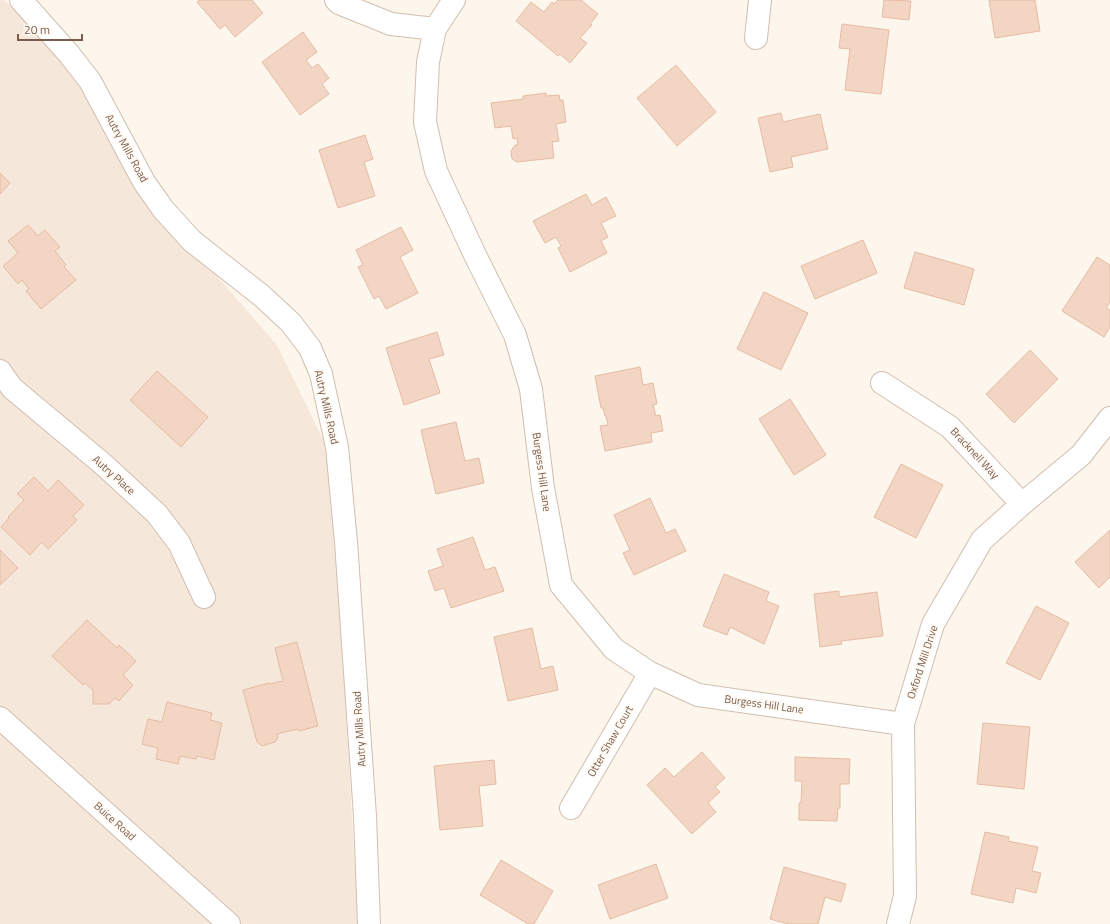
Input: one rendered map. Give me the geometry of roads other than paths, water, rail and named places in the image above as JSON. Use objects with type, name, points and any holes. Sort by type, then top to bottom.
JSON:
[{"type":"street","name":"Autry Mills Road","points":[[20,0],[69,54],[90,81],[144,182],[162,209],[192,241],[262,296],[291,323],[310,348],[321,374],[337,448],[346,542],[365,816],[369,924]]},
{"type":"street","points":[[336,0],[339,3],[391,24],[436,29]]},
{"type":"street","name":"Burgess Hill Lane","points":[[454,0],[436,29],[428,62],[425,122],[436,171],[514,335],[531,389],[543,488],[560,585],[614,649],[650,673],[698,695],[903,724]]},
{"type":"street","points":[[756,38],[760,0]]},
{"type":"street","name":"Bracknell Way","points":[[882,383],[950,426],[1022,504]]},
{"type":"street","name":"Autry Place","points":[[4,386],[104,465],[157,514],[179,542],[204,597]]},
{"type":"street","name":"Oxford Mill Drive","points":[[898,924],[905,896],[903,724],[933,624],[982,540],[1022,504],[1081,455],[1110,418]]},
{"type":"street","name":"Otter Shaw Court","points":[[571,808],[650,673]]},
{"type":"street","name":"Buice Road","points":[[0,718],[229,924]]}]
